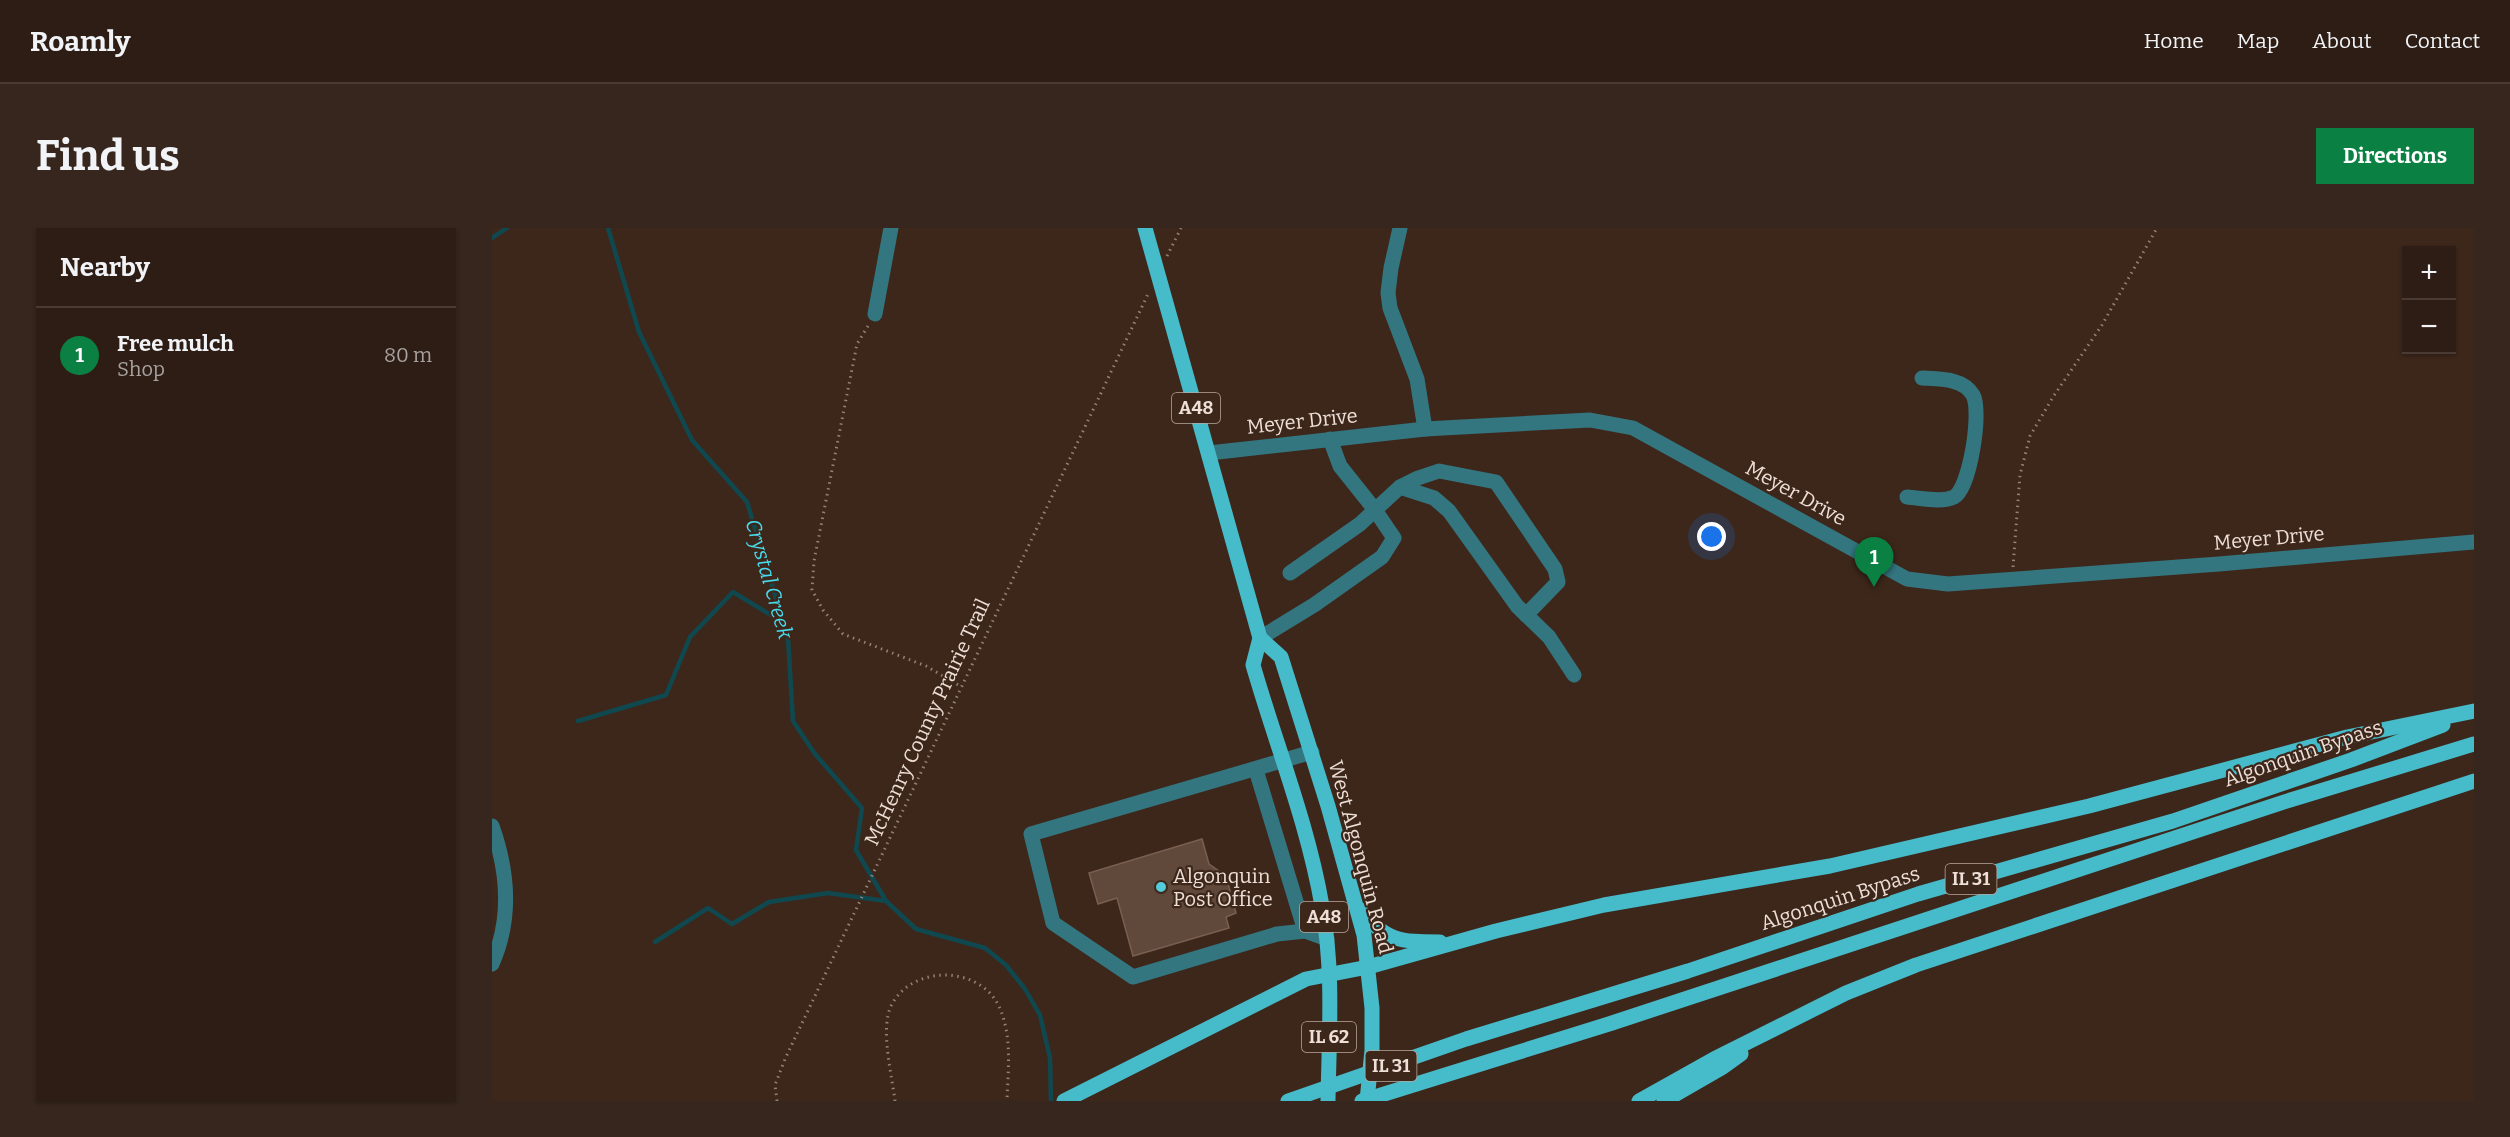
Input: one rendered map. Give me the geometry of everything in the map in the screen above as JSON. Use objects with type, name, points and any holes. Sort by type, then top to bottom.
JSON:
[{"type":"main road","name":"A48","points":[[1145,228],[1158,282],[1209,453],[1260,638],[1253,665],[1309,850],[1322,906],[1330,972]]},
{"type":"main road","name":"West Algonquin Road","points":[[1260,638],[1281,657],[1312,752],[1364,934],[1372,1008],[1372,1050],[1367,1101]]},
{"type":"main road","points":[[1064,1101],[1306,979],[1330,972],[1368,967],[1604,905],[1842,863],[2089,806],[2347,737],[2474,712]]},
{"type":"main road","name":"Algonquin Bypass","points":[[1288,1101],[1322,1097],[1466,1039],[1688,971],[1918,894],[2173,820],[2351,760],[2474,712]]},
{"type":"main road","name":"Algonquin Bypass","points":[[1362,1101],[1612,1023],[2284,802],[2474,744]]},
{"type":"main road","points":[[1639,1101],[1714,1059],[1846,993],[1916,965],[2474,781]]},
{"type":"main road","points":[[1355,904],[1373,926],[1386,936],[1414,942],[1461,942]]},
{"type":"main road","name":"IL 62","points":[[1322,1097],[1330,972]]},
{"type":"main road","points":[[1664,1101],[1723,1067],[1764,1036]]},
{"type":"street","points":[[875,314],[891,228]]},
{"type":"street","points":[[1400,228],[1388,293],[1390,308],[1417,379],[1425,429]]},
{"type":"street","points":[[1908,497],[1950,499],[1959,493],[1971,465],[1976,409],[1973,396],[1963,385],[1949,380],[1922,378]]},
{"type":"street","name":"Meyer Drive","points":[[1209,453],[1425,429],[1590,420],[1633,428],[1907,579],[1948,584],[2474,542]]},
{"type":"street","points":[[1260,638],[1314,605],[1382,557],[1394,538],[1340,466],[1330,439]]},
{"type":"street","points":[[1290,573],[1360,524],[1400,487],[1439,471],[1496,482],[1555,570],[1558,582],[1526,615]]},
{"type":"street","points":[[1400,487],[1434,498],[1449,511],[1526,615],[1549,637],[1574,675]]},
{"type":"street","points":[[1312,752],[1031,834],[1053,923],[1133,977],[1277,934],[1305,932],[1326,939]]},
{"type":"street","points":[[1256,770],[1305,932]]},
{"type":"street","points":[[492,826],[500,849],[506,887],[504,925],[492,964]]},
{"type":"path","points":[[2012,578],[2020,475],[2030,436],[2053,397],[2102,325],[2157,228]]},
{"type":"path","points":[[875,314],[856,344],[814,561],[812,590],[823,610],[843,634],[926,666],[960,686]]},
{"type":"path","name":"McHenry County Prairie Trail","points":[[777,1101],[775,1085],[785,1059],[1116,358]]},
{"type":"path","points":[[895,1101],[887,1027],[891,1007],[903,989],[921,978],[937,975],[961,976],[985,988],[1001,1008],[1009,1039],[1007,1101]]},
{"type":"building","name":"Algonquin Post Office","points":[[1202,839],[1209,864],[1226,876],[1236,913],[1226,917],[1229,928],[1133,956],[1117,898],[1098,904],[1089,873]]},
{"type":"waterway","points":[[492,238],[507,228]]},
{"type":"waterway","name":"Crystal Creek","points":[[608,228],[639,332],[692,440],[747,502],[788,638],[793,721],[815,754],[862,808],[856,850],[886,901],[916,929],[985,948],[1006,965],[1025,989],[1040,1015],[1050,1058],[1051,1101]]},
{"type":"waterway","points":[[578,721],[666,695],[690,637],[733,592],[784,623]]},
{"type":"waterway","points":[[655,942],[708,908],[732,924],[769,902],[828,893],[886,901]]},
{"type":"place","name":"Free mulch","points":[[1874,587]]},
{"type":"place","name":"Algonquin Post Office","points":[[1161,887]]}]
